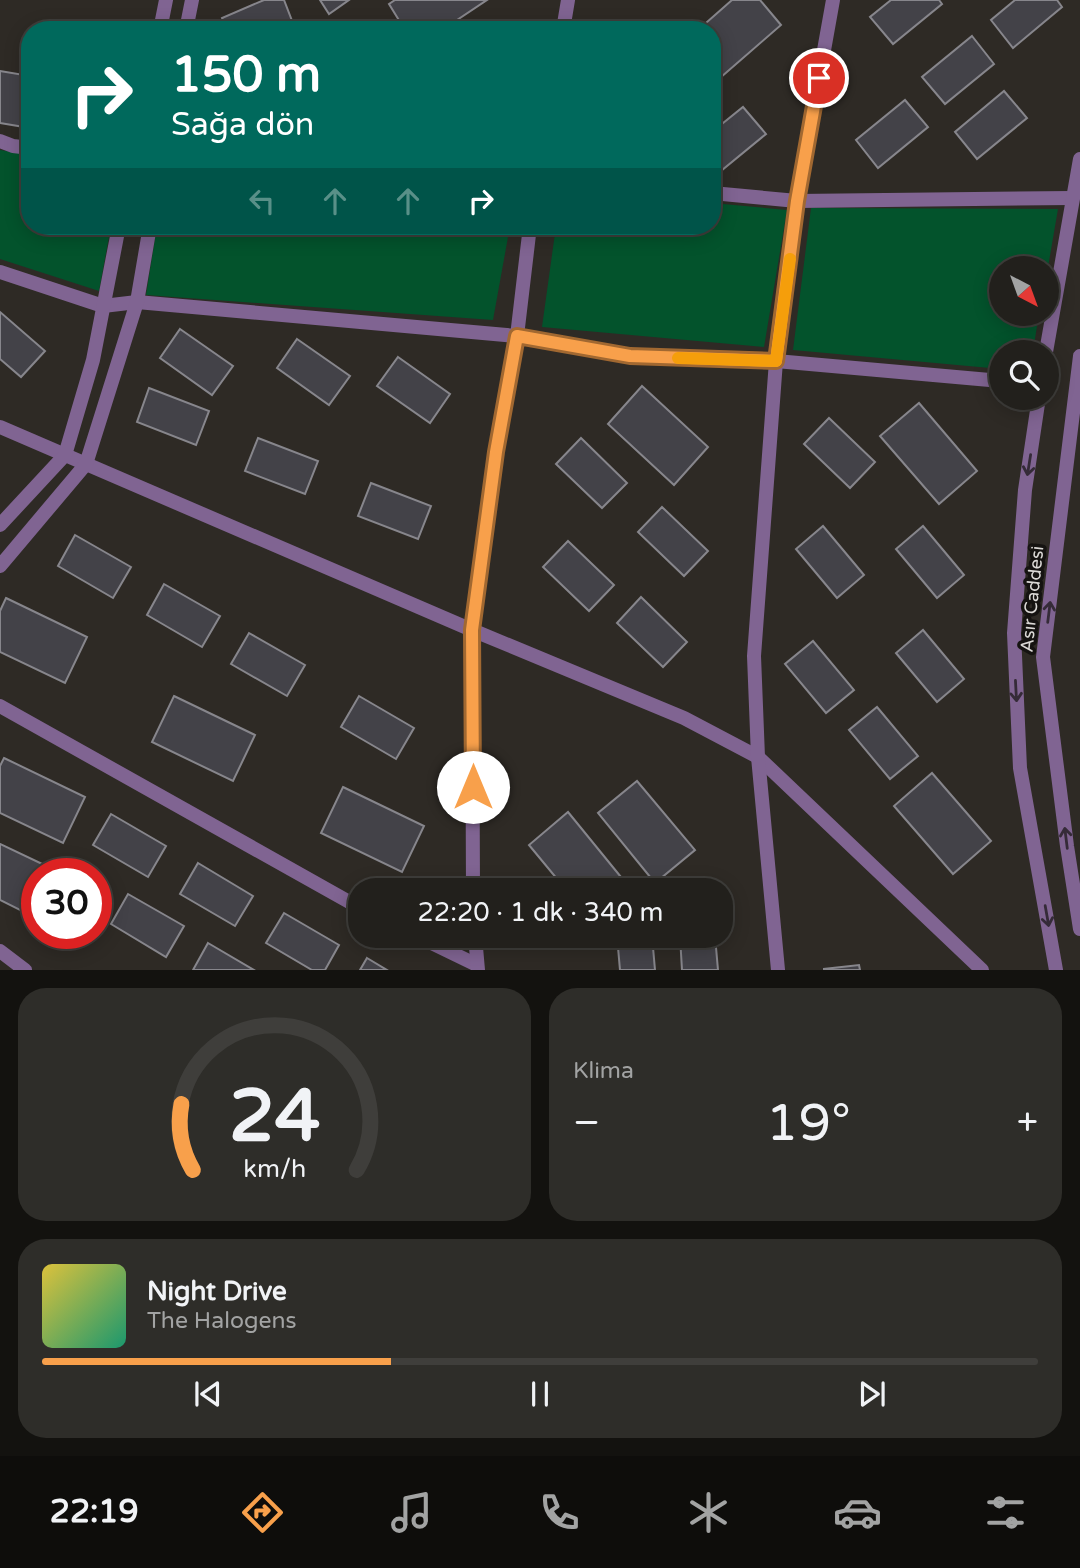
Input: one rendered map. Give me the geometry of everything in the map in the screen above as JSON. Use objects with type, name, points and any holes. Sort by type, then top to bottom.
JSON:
[{"type":"street","points":[[162,21],[166,0]]},
{"type":"street","points":[[188,21],[192,0]]},
{"type":"street","points":[[564,21],[568,0]]},
{"type":"street","points":[[778,970],[758,757],[754,656],[776,361],[797,201],[833,0]]},
{"type":"street","points":[[0,141],[21,147]]},
{"type":"street","points":[[1048,340],[1080,159]]},
{"type":"street","points":[[721,194],[797,201],[1072,198]]},
{"type":"street","points":[[0,525],[65,455],[93,360],[117,235]]},
{"type":"street","points":[[0,566],[86,464],[137,302],[148,235]]},
{"type":"street","points":[[473,878],[472,630],[496,452],[517,336],[529,235]]},
{"type":"street","points":[[0,272],[103,306],[137,302],[517,336],[630,356],[776,361],[989,380]]},
{"type":"street","name":"Asır Caddesi","points":[[1080,356],[1044,657],[1080,929]]},
{"type":"street","name":"Asır Caddesi","points":[[1037,410],[1025,490],[1014,633],[1020,768],[1056,970]]},
{"type":"street","points":[[0,427],[684,718],[758,757],[982,970]]},
{"type":"street","points":[[0,706],[348,901]]},
{"type":"street","points":[[440,948],[477,967]]},
{"type":"street","points":[[476,948],[477,967]]},
{"type":"street","points":[[0,951],[25,970]]},
{"type":"green space","points":[[0,150],[21,154],[21,235],[109,235],[99,291],[0,259]]},
{"type":"green space","points":[[721,204],[787,210],[764,347],[542,327],[555,235],[721,235]]},
{"type":"green space","points":[[811,208],[1058,209],[1050,256],[989,256],[989,326],[1037,326],[1035,340],[989,340],[989,368],[793,350]]},
{"type":"green space","points":[[156,235],[508,235],[493,320],[146,295]]},
{"type":"building","points":[[264,0],[284,0],[292,21],[223,21],[222,18]]},
{"type":"building","points":[[320,0],[349,0],[329,14]]},
{"type":"building","points":[[395,0],[487,0],[456,21],[399,21],[389,4]]},
{"type":"building","points":[[732,0],[760,0],[781,25],[721,77],[721,21],[708,21]]},
{"type":"building","points":[[891,0],[939,0],[942,4],[893,44],[870,17]]},
{"type":"building","points":[[1015,0],[1057,0],[1062,7],[1013,48],[991,20]]},
{"type":"building","points":[[972,36],[994,64],[945,104],[922,77]]},
{"type":"building","points":[[0,71],[21,74],[21,126],[0,123]]},
{"type":"building","points":[[1004,91],[1027,118],[977,159],[955,132]]},
{"type":"building","points":[[905,100],[928,127],[878,168],[856,140]]},
{"type":"building","points":[[743,107],[766,134],[721,171],[721,125]]},
{"type":"building","points":[[0,312],[45,351],[21,377],[0,359]]},
{"type":"building","points":[[180,329],[233,366],[212,395],[160,358]]},
{"type":"building","points":[[297,339],[350,376],[329,405],[277,368]]},
{"type":"building","points":[[398,357],[450,394],[430,423],[377,386]]},
{"type":"building","points":[[642,386],[708,447],[674,485],[608,424]]},
{"type":"building","points":[[149,388],[209,411],[196,445],[137,422]]},
{"type":"building","points":[[919,403],[977,471],[939,504],[880,436]]},
{"type":"building","points":[[829,418],[875,462],[850,488],[804,444]]},
{"type":"building","points":[[258,438],[318,461],[305,494],[245,471]]},
{"type":"building","points":[[581,438],[627,483],[602,508],[556,464]]},
{"type":"building","points":[[371,483],[431,506],[418,539],[358,516]]},
{"type":"building","points":[[662,507],[708,551],[684,576],[638,532]]},
{"type":"building","points":[[823,526],[864,575],[837,598],[796,549]]},
{"type":"building","points":[[923,526],[964,575],[937,598],[896,549]]},
{"type":"building","points":[[75,535],[131,567],[113,598],[58,566]]},
{"type":"building","points":[[568,541],[614,585],[589,611],[543,567]]},
{"type":"building","points":[[164,584],[220,616],[202,647],[147,615]]},
{"type":"building","points":[[641,597],[687,642],[663,667],[617,623]]},
{"type":"building","points":[[6,598],[87,637],[65,683],[0,652],[0,611]]},
{"type":"building","points":[[923,630],[964,679],[937,702],[896,653]]},
{"type":"building","points":[[249,633],[305,665],[287,696],[231,664]]},
{"type":"building","points":[[813,641],[854,690],[826,713],[785,664]]},
{"type":"building","points":[[174,696],[255,735],[233,781],[152,742]]},
{"type":"building","points":[[359,696],[414,728],[396,759],[341,727]]},
{"type":"building","points":[[877,707],[918,756],[890,779],[849,730]]},
{"type":"building","points":[[4,758],[85,797],[63,843],[0,813],[0,766]]},
{"type":"building","points":[[932,773],[991,841],[953,874],[894,806]]},
{"type":"building","points":[[637,781],[695,850],[661,878],[651,878],[598,813]]},
{"type":"building","points":[[343,787],[424,826],[402,872],[321,833]]},
{"type":"building","points":[[568,812],[622,878],[556,878],[529,845]]},
{"type":"building","points":[[111,814],[166,846],[148,877],[93,845]]},
{"type":"building","points":[[0,844],[30,858],[21,858],[21,910],[0,900]]},
{"type":"building","points":[[198,863],[253,896],[235,926],[180,894]]},
{"type":"building","points":[[128,894],[184,926],[166,957],[112,922]]},
{"type":"building","points":[[284,913],[339,945],[325,970],[312,970],[266,943]]},
{"type":"building","points":[[208,943],[254,970],[193,970]]},
{"type":"building","points":[[618,948],[653,948],[655,970],[620,970]]},
{"type":"building","points":[[681,948],[716,948],[718,970],[682,970]]},
{"type":"building","points":[[367,958],[387,970],[360,970]]},
{"type":"building","points":[[859,965],[860,970],[824,970],[824,969]]},
{"type":"slow traffic","points":[[678,358],[776,361],[790,259]]},
{"type":"route","points":[[473,787],[472,630],[496,452],[517,336],[630,356],[776,361],[797,201],[819,78]]}]
